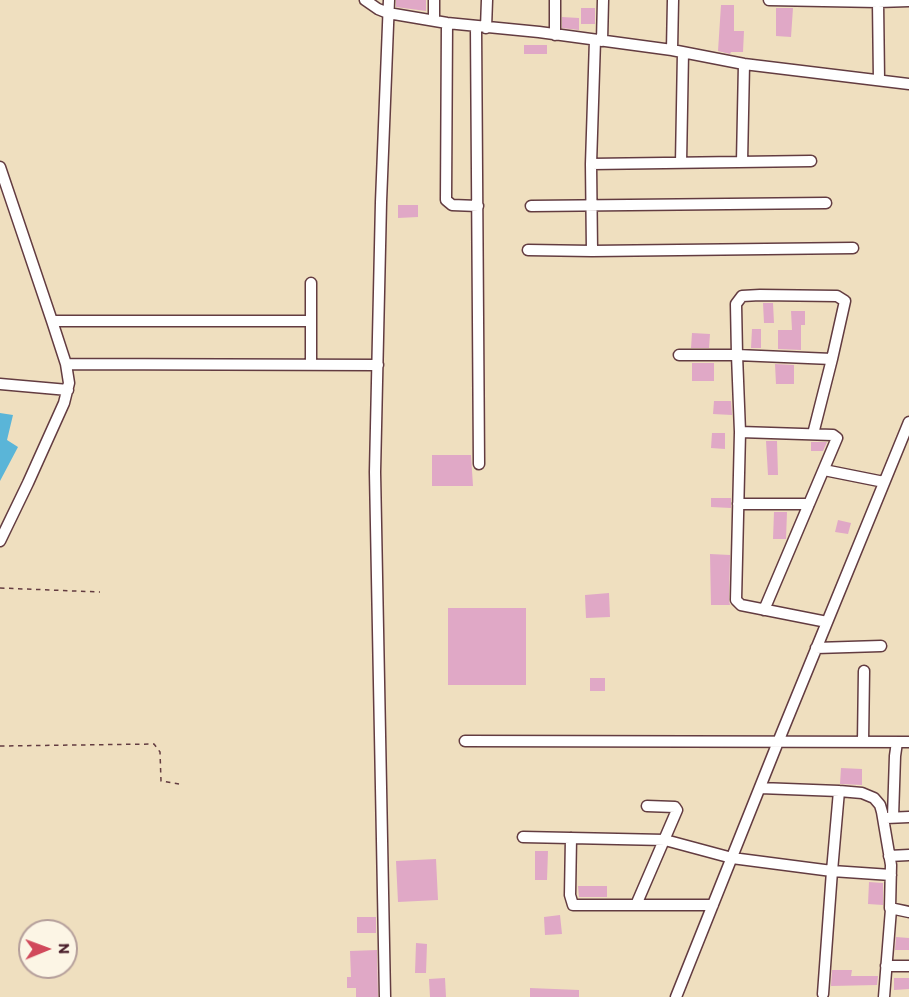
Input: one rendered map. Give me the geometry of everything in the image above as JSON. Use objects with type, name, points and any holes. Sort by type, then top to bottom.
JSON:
[{"type":"street","points":[[364,0],[388,13],[447,23],[555,34],[677,51],[744,64],[909,84]]},
{"type":"street","points":[[385,997],[375,472],[389,0]]},
{"type":"street","points":[[434,0],[434,20]]},
{"type":"street","points":[[479,464],[478,206],[481,27],[486,0]]},
{"type":"street","points":[[555,0],[555,34]]},
{"type":"street","points":[[592,251],[591,164],[603,0]]},
{"type":"street","points":[[673,0],[681,163]]},
{"type":"street","points":[[769,0],[909,1]]},
{"type":"street","points":[[878,2],[879,80]]},
{"type":"street","points":[[447,23],[446,200],[452,205],[478,206]]},
{"type":"street","points":[[742,162],[744,64]]},
{"type":"street","points":[[591,164],[811,161]]},
{"type":"street","points":[[0,168],[69,378],[68,390],[0,541]]},
{"type":"street","points":[[531,206],[826,202]]},
{"type":"street","points":[[528,250],[853,248]]},
{"type":"street","points":[[310,283],[311,364]]},
{"type":"street","points":[[813,434],[846,305],[844,299],[837,296],[739,297],[736,304],[740,432],[736,600],[741,605],[827,621]]},
{"type":"street","points":[[52,321],[310,321]]},
{"type":"street","points":[[679,355],[832,359]]},
{"type":"street","points":[[66,364],[378,365]]},
{"type":"street","points":[[0,384],[68,390]]},
{"type":"street","points":[[676,997],[909,423]]},
{"type":"street","points":[[740,432],[836,435],[837,438],[764,610]]},
{"type":"street","points":[[824,470],[884,482]]},
{"type":"street","points":[[738,504],[809,504]]},
{"type":"street","points":[[816,648],[881,646]]},
{"type":"street","points":[[863,742],[864,671]]},
{"type":"street","points":[[465,741],[903,742],[895,756],[888,817],[891,909],[884,997]]},
{"type":"street","points":[[760,788],[862,793],[874,798],[888,817]]},
{"type":"street","points":[[823,994],[838,791]]},
{"type":"street","points":[[636,905],[677,809],[647,806]]},
{"type":"street","points":[[888,817],[909,817]]},
{"type":"street","points":[[523,837],[665,840],[732,858],[832,871],[891,875]]},
{"type":"street","points":[[571,838],[570,895],[573,904],[714,905]]},
{"type":"street","points":[[890,856],[909,855]]},
{"type":"street","points":[[891,909],[909,912]]},
{"type":"street","points":[[886,966],[909,966]]},
{"type":"path","points":[[0,588],[100,592]]},
{"type":"path","points":[[0,746],[154,744],[160,752],[161,781],[179,784]]},
{"type":"water","points":[[0,413],[13,415],[7,440],[18,447],[0,481]]},
{"type":"building","points":[[396,0],[426,0],[426,11],[396,7]]},
{"type":"building","points":[[721,5],[734,5],[734,31],[744,31],[743,52],[731,52],[730,54],[718,51]]},
{"type":"building","points":[[581,8],[595,8],[595,24],[581,24]]},
{"type":"building","points":[[776,8],[793,8],[791,37],[776,36]]},
{"type":"building","points":[[562,17],[579,18],[579,30],[562,28]]},
{"type":"building","points":[[524,45],[547,45],[547,54],[524,54]]},
{"type":"building","points":[[398,205],[418,205],[418,217],[398,218]]},
{"type":"building","points":[[763,303],[773,303],[774,323],[764,323]]},
{"type":"building","points":[[791,311],[805,311],[805,325],[801,325],[801,350],[778,349],[778,330],[792,330]]},
{"type":"building","points":[[752,329],[761,329],[761,348],[751,348]]},
{"type":"building","points":[[692,333],[710,334],[709,348],[691,348]]},
{"type":"building","points":[[692,363],[714,363],[714,381],[692,381]]},
{"type":"building","points":[[775,364],[794,365],[794,384],[776,384]]},
{"type":"building","points":[[714,401],[731,401],[732,415],[713,414]]},
{"type":"building","points":[[712,433],[725,433],[725,449],[711,448]]},
{"type":"building","points":[[766,441],[777,441],[778,475],[768,475]]},
{"type":"building","points":[[811,442],[827,442],[823,451],[811,451]]},
{"type":"building","points":[[432,455],[471,455],[473,486],[432,486]]},
{"type":"building","points":[[711,498],[731,498],[731,508],[711,507]]},
{"type":"building","points":[[774,512],[787,512],[786,539],[773,539]]},
{"type":"building","points":[[838,520],[851,523],[848,534],[835,532]]},
{"type":"building","points":[[710,554],[730,555],[730,605],[711,605]]},
{"type":"building","points":[[609,593],[610,617],[586,618],[585,595]]},
{"type":"building","points":[[448,608],[526,608],[526,685],[448,685]]},
{"type":"building","points":[[590,678],[605,678],[605,691],[590,691]]},
{"type":"building","points":[[841,768],[862,769],[862,785],[840,784]]},
{"type":"building","points":[[535,851],[548,851],[547,880],[535,880]]},
{"type":"building","points":[[436,859],[438,900],[398,902],[396,861]]},
{"type":"building","points":[[869,882],[883,883],[883,905],[868,904]]},
{"type":"building","points":[[578,886],[607,886],[607,897],[579,897]]},
{"type":"building","points":[[560,915],[562,934],[545,935],[544,917]]},
{"type":"building","points":[[357,917],[376,917],[376,933],[357,933]]},
{"type":"building","points":[[896,937],[909,938],[909,950],[895,950]]},
{"type":"building","points":[[416,943],[427,944],[426,973],[415,973]]},
{"type":"building","points":[[377,950],[378,997],[356,997],[356,988],[347,988],[347,977],[351,977],[350,951]]},
{"type":"building","points":[[832,970],[852,970],[851,976],[878,976],[877,985],[831,986]]},
{"type":"building","points":[[445,978],[446,997],[430,997],[429,979]]},
{"type":"building","points":[[894,978],[909,978],[909,989],[894,990]]},
{"type":"building","points":[[530,988],[579,990],[579,997],[530,997]]}]
